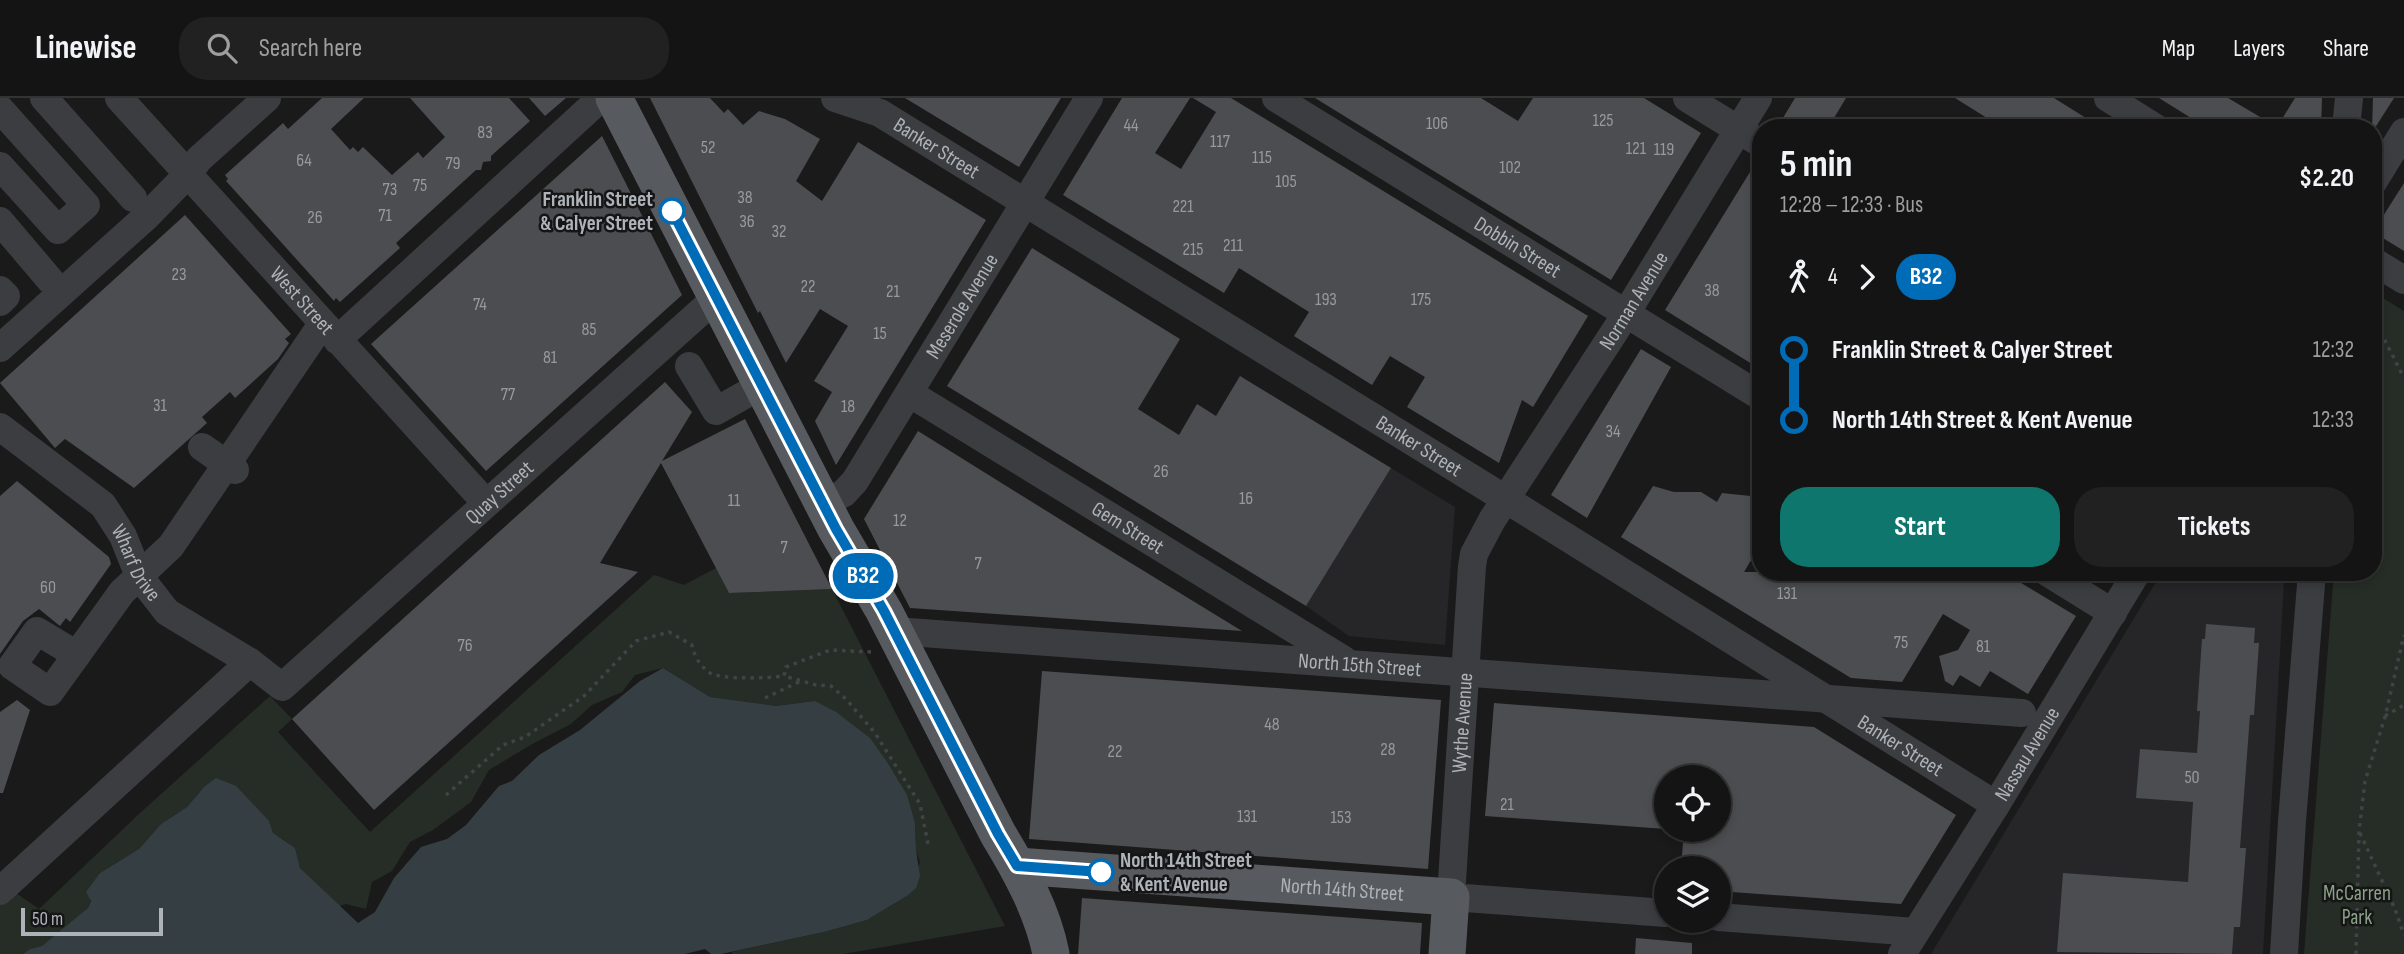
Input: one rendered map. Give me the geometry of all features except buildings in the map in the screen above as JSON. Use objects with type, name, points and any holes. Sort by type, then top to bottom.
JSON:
[{"type":"main road","points":[[614,98],[823,504],[883,642],[1017,866],[1043,926],[1051,954]]},
{"type":"main road","name":"North 14th Street","points":[[1017,866],[1451,897]]},
{"type":"main road","name":"Wythe Avenue","points":[[1447,954],[1451,897]]},
{"type":"street","points":[[44,98],[132,198]]},
{"type":"street","points":[[0,348],[147,216],[199,159],[267,98]]},
{"type":"street","points":[[77,654],[122,592],[171,546],[329,332],[601,98]]},
{"type":"street","name":"Banker Street","points":[[835,98],[880,113],[1996,805]]},
{"type":"street","name":"Meserole Avenue","points":[[823,504],[844,493],[855,481],[1089,98]]},
{"type":"street","name":"Dobbin Street","points":[[1276,98],[1752,391]]},
{"type":"street","points":[[1686,98],[1749,137]]},
{"type":"street","name":"Norman Avenue","points":[[1753,119],[1758,98]]},
{"type":"street","points":[[2108,98],[2142,119]]},
{"type":"street","points":[[2347,119],[2349,98]]},
{"type":"street","name":"West Street","points":[[136,104],[188,174],[486,503]]},
{"type":"street","points":[[0,109],[86,205],[58,230],[0,166]]},
{"type":"street","points":[[2382,165],[2404,132]]},
{"type":"street","name":"Norman Avenue","points":[[1507,500],[1626,313],[1749,137]]},
{"type":"street","points":[[0,221],[50,280]]},
{"type":"street","points":[[2382,267],[2404,280]]},
{"type":"street","points":[[0,290],[6,296],[0,302]]},
{"type":"street","name":"Quay Street","points":[[282,687],[717,297]]},
{"type":"street","points":[[689,366],[716,411],[762,385]]},
{"type":"street","name":"Gem Street","points":[[909,393],[1349,663]]},
{"type":"street","name":"Wharf Drive","points":[[0,427],[103,505],[122,536],[139,576],[167,612],[250,662],[282,687]]},
{"type":"street","points":[[202,447],[231,467]]},
{"type":"street","name":"Wythe Avenue","points":[[1451,897],[1474,554],[1492,520],[1507,500]]},
{"type":"street","points":[[2062,581],[2113,612]]},
{"type":"street","name":"Nassau Avenue","points":[[1909,943],[2132,581]]},
{"type":"street","points":[[2284,954],[2311,581]]},
{"type":"street","name":"North 15th Street","points":[[883,642],[1349,663],[2022,713]]},
{"type":"street","points":[[0,891],[250,662]]},
{"type":"street","name":"North 14th Street","points":[[1451,897],[1654,912]]},
{"type":"street","points":[[1731,919],[1909,943]]},
{"type":"path","points":[[2382,335],[2404,378]]},
{"type":"path","points":[[446,795],[503,745],[524,737],[584,696],[636,641],[669,632],[692,645],[694,656],[711,674],[749,678],[784,676],[831,686],[875,733],[920,804],[929,844]]},
{"type":"path","points":[[2356,954],[2360,831],[2365,781],[2385,716],[2404,635]]},
{"type":"path","points":[[784,676],[786,667],[830,650],[883,642]]},
{"type":"path","points":[[765,698],[801,681]]},
{"type":"path","points":[[2385,716],[2404,705]]},
{"type":"path","points":[[2360,831],[2404,935]]},
{"type":"shaded area","points":[[1391,468],[1455,507],[1445,645],[1349,636],[1306,606]]},
{"type":"shaded area","points":[[2157,581],[2284,581],[2263,954],[1931,954]]},
{"type":"shaded area","points":[[663,668],[710,697],[776,706],[815,701],[836,712],[870,738],[907,795],[915,823],[920,876],[916,888],[867,920],[721,954],[711,954],[705,949],[685,954],[23,954],[42,946],[88,908],[91,901],[86,892],[100,873],[139,849],[161,824],[187,807],[204,787],[216,778],[236,786],[269,821],[273,833],[295,848],[300,868],[358,923],[375,912],[394,878],[421,847],[447,839],[466,825],[499,786],[512,781],[539,755],[580,730],[640,681]]},
{"type":"green space","name":"McCarren Park","points":[[2382,298],[2404,311],[2404,954],[2304,954],[2333,581],[2382,581]]},
{"type":"green space","points":[[716,568],[729,593],[832,589],[1005,926],[843,954],[732,954],[867,920],[908,894],[920,862],[916,850],[915,823],[815,701],[776,706],[710,697],[663,668],[635,675],[622,692],[592,705],[571,724],[489,770],[471,802],[433,830],[410,842],[392,871],[372,882],[366,909],[346,904],[339,906],[300,868],[295,848],[273,833],[269,821],[204,787],[187,807],[161,824],[139,849],[100,873],[88,908],[63,930],[42,946],[23,954],[0,954],[0,882],[39,909],[140,813],[270,696],[292,719],[278,732],[370,832],[654,575],[684,585]]},
{"type":"bus line","name":"B32","points":[[672,211],[836,529],[884,611],[1017,866],[1101,872]]},
{"type":"place","name":"Franklin Street & Calyer Street","points":[[672,211]]},
{"type":"place","name":"North 14th Street & Kent Avenue","points":[[1101,872]]}]
